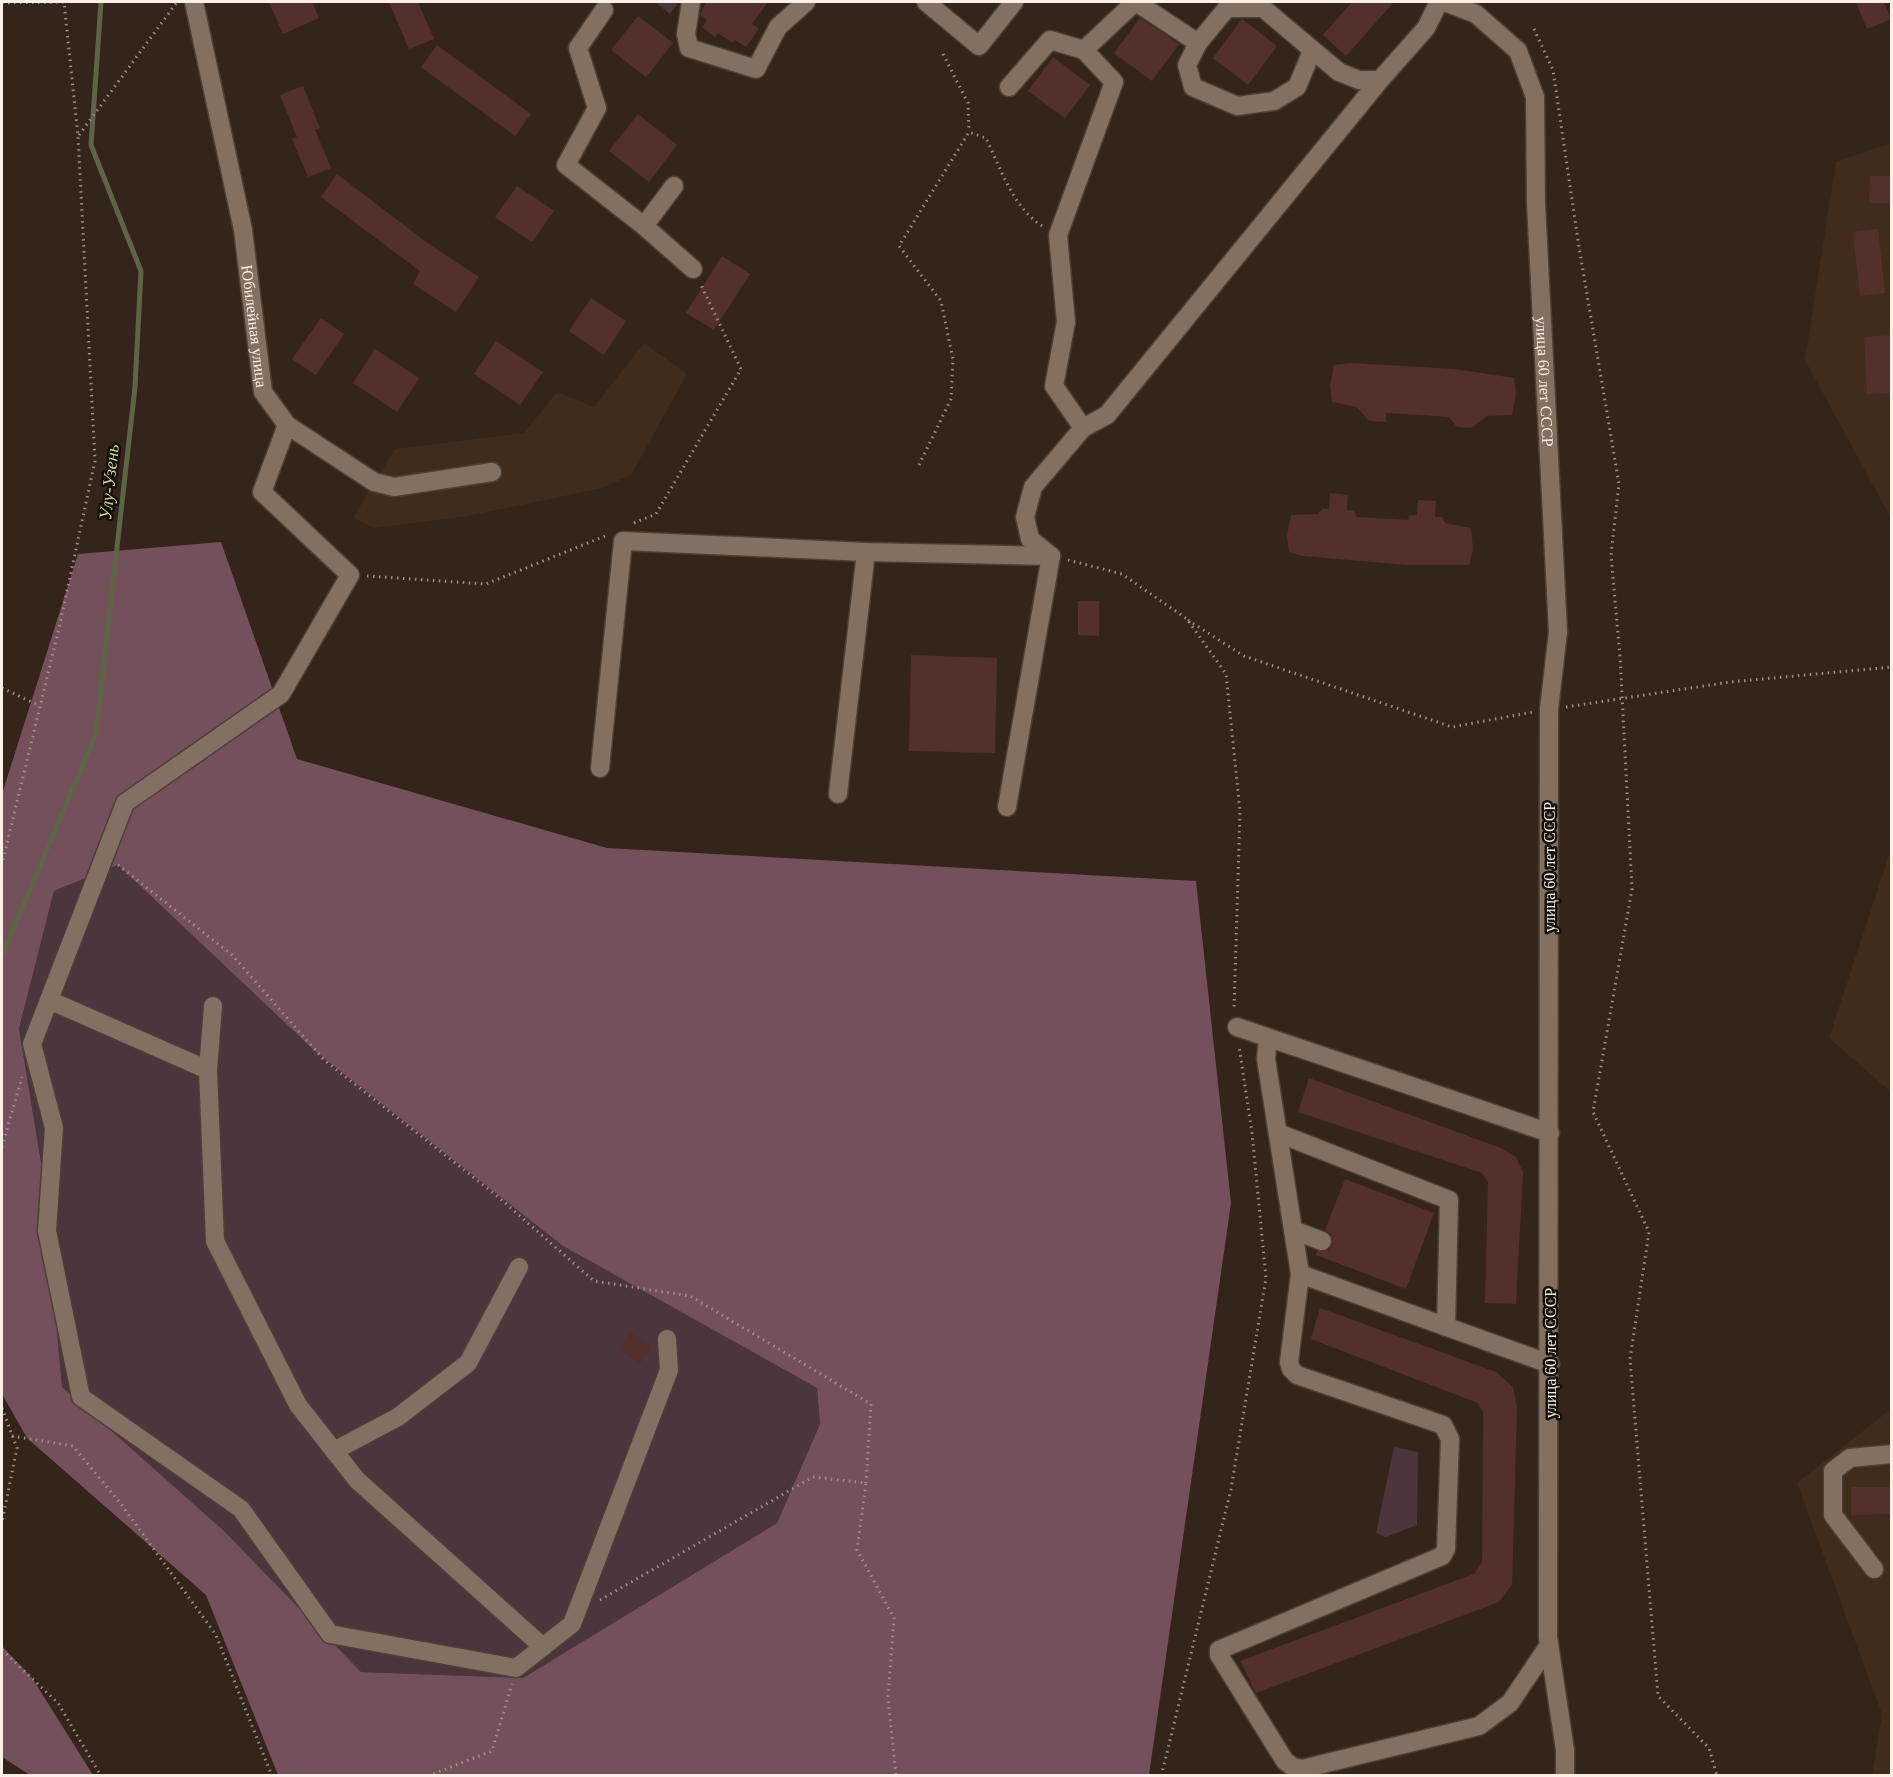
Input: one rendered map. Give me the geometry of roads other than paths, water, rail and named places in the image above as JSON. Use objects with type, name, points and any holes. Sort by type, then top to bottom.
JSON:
[{"type":"street","name":"Юбилейная улица","points":[[194,2],[243,230],[263,392],[287,425],[374,482],[394,487],[492,472]]},
{"type":"street","points":[[691,2],[686,34],[689,48],[756,69],[778,27],[806,2]]},
{"type":"street","points":[[926,2],[979,46],[1014,2]]},
{"type":"street","points":[[1084,50],[1135,2],[1198,43]]},
{"type":"street","points":[[1051,556],[1030,539],[1025,518],[1033,487],[1083,428],[1107,415],[1380,80],[1426,28],[1439,2]]},
{"type":"street","name":"улица 60 лет СССР","points":[[1445,2],[1476,14],[1518,51],[1535,97],[1536,204],[1558,632],[1549,710],[1549,1645],[1565,1750],[1564,1776]]},
{"type":"street","points":[[602,4],[578,48],[597,108],[566,165],[644,226],[693,269]]},
{"type":"street","points":[[1312,51],[1297,87],[1274,101],[1238,106],[1193,87],[1187,65],[1198,43],[1227,8],[1261,4],[1312,51],[1339,72],[1359,80],[1380,80]]},
{"type":"street","points":[[1009,87],[1050,40],[1084,50],[1114,82],[1058,235],[1066,322],[1054,386],[1083,428]]},
{"type":"street","points":[[644,226],[674,186]]},
{"type":"street","points":[[287,425],[262,492],[350,574],[281,694],[125,803],[106,858],[32,1044],[54,1128],[47,1231],[81,1397],[241,1509],[330,1634],[516,1668],[572,1624],[669,1370],[667,1339]]},
{"type":"street","points":[[600,768],[623,541],[866,552],[1051,556]]},
{"type":"street","points":[[838,794],[866,552]]},
{"type":"street","points":[[1007,807],[1051,556]]},
{"type":"street","points":[[49,1000],[208,1070]]},
{"type":"street","points":[[213,1006],[208,1070],[215,1240],[298,1405],[357,1480],[543,1647]]},
{"type":"street","points":[[1237,1027],[1550,1133]]},
{"type":"street","points":[[1268,1038],[1266,1059],[1300,1274],[1289,1362],[1291,1369],[1297,1375],[1443,1425],[1450,1439],[1446,1549],[1442,1556],[1219,1650],[1219,1655],[1285,1761],[1293,1767],[1302,1769],[1479,1726],[1510,1703],[1549,1645]]},
{"type":"street","points":[[1278,1133],[1449,1200],[1446,1327]]},
{"type":"street","points":[[1293,1230],[1322,1240]]},
{"type":"street","points":[[334,1450],[398,1417],[468,1364],[519,1267]]},
{"type":"street","points":[[1300,1274],[1550,1364]]},
{"type":"street","points":[[1874,1569],[1833,1515],[1833,1471],[1850,1458],[1892,1454]]},
{"type":"waterway","name":"Улу-Узень","points":[[2,956],[96,734],[135,387],[141,271],[91,145],[101,2]]}]
